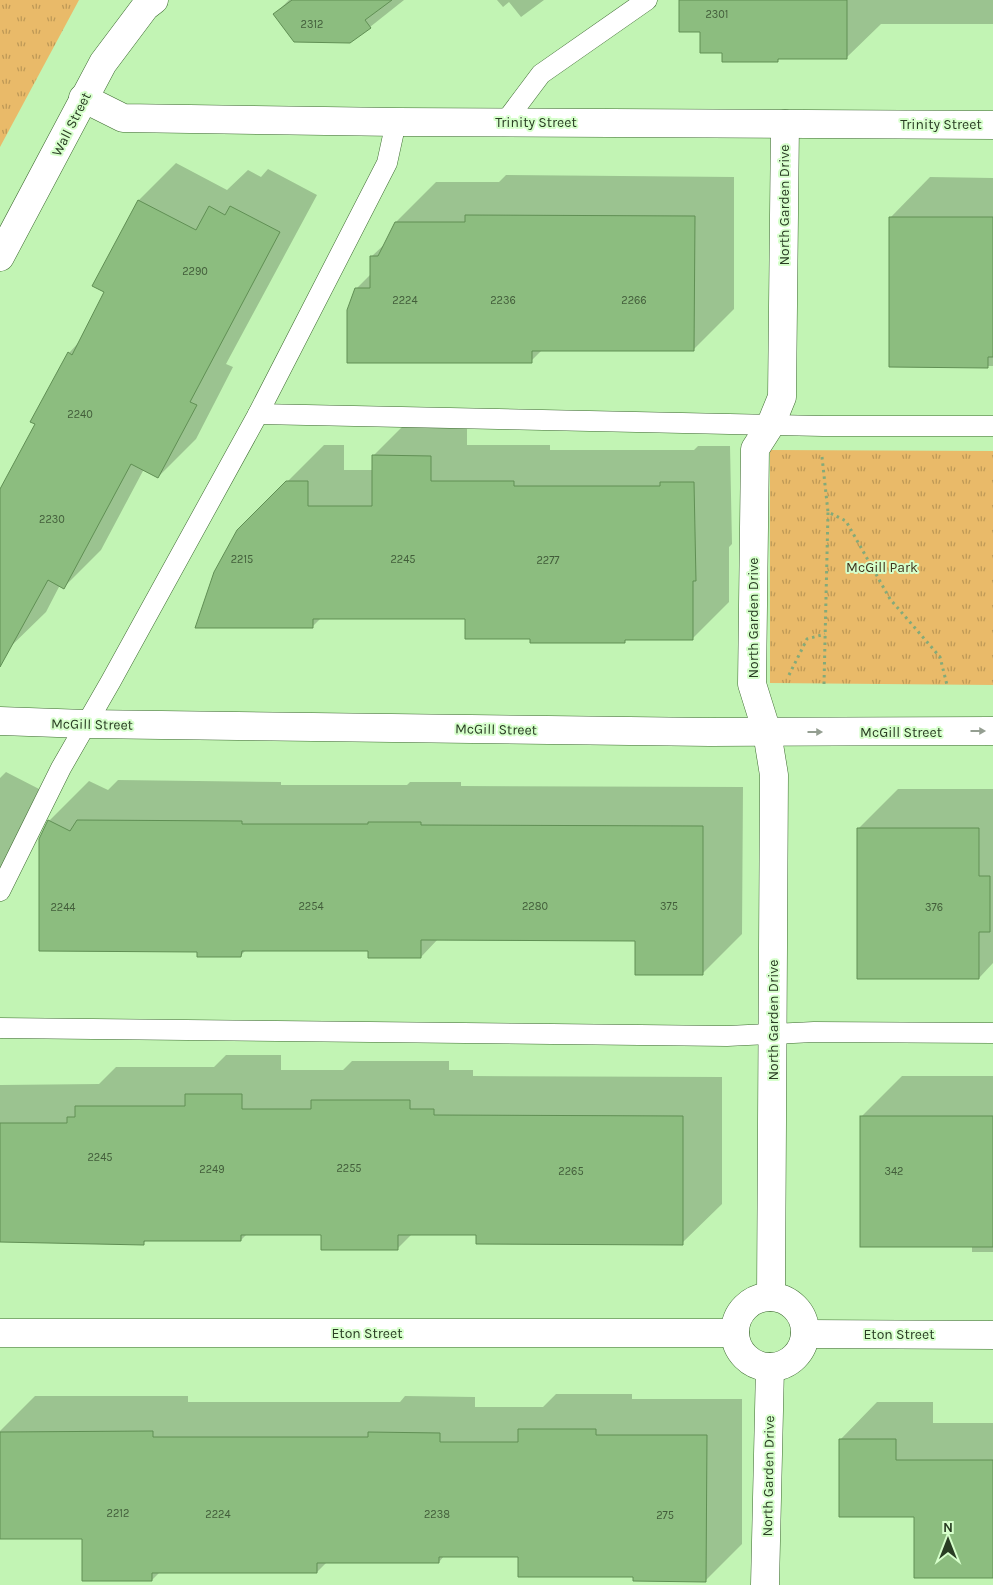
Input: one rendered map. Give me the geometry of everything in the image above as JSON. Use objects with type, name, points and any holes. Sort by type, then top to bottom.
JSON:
[{"type":"street","name":"Wall Street","points":[[0,257],[103,63],[145,7],[154,0]]},
{"type":"street","name":"Trinity Street","points":[[83,98],[123,118],[396,122],[993,125]]},
{"type":"street","name":"North Garden Drive","points":[[771,1297],[774,775],[766,732],[752,684],[755,449],[771,424],[782,397],[784,124]]},
{"type":"street","name":"McGill Street","points":[[0,721],[86,724],[766,732],[993,731]]},
{"type":"street","points":[[771,1297],[792,1305],[800,1313],[804,1323],[805,1334],[803,1345],[794,1358],[781,1366],[770,1368],[750,1361],[742,1353],[737,1344],[735,1333],[736,1322],[749,1304],[771,1297]]},
{"type":"street","name":"Eton Street","points":[[0,1333],[735,1333]]},
{"type":"street","name":"Eton Street","points":[[805,1334],[993,1334]]},
{"type":"street","name":"North Garden Drive","points":[[765,1585],[770,1368]]},
{"type":"lane","points":[[505,122],[541,74],[647,0]]},
{"type":"lane","points":[[0,891],[61,768],[258,414],[387,163],[396,122]]},
{"type":"lane","points":[[258,414],[823,426],[993,426]]},
{"type":"lane","points":[[0,1028],[728,1036],[814,1032],[993,1033]]},
{"type":"path","points":[[823,426],[822,451],[828,512],[824,684]]},
{"type":"path","points":[[828,512],[846,521],[890,599],[940,657],[946,685]]},
{"type":"path","points":[[788,676],[807,638],[825,634]]},
{"type":"green space","points":[[0,0],[79,0],[0,147]]},
{"type":"green space","name":"McGill Park","points":[[770,450],[993,451],[993,685],[770,683]]},
{"type":"building","points":[[292,0],[392,0],[365,20],[371,28],[350,43],[294,42],[273,14]]},
{"type":"building","points":[[679,0],[847,0],[847,59],[778,59],[778,62],[722,62],[722,53],[700,53],[700,32],[679,32]]},
{"type":"building","points":[[138,200],[196,230],[209,206],[225,215],[230,206],[280,232],[190,402],[197,405],[158,478],[131,464],[64,589],[48,580],[0,667],[0,489],[35,424],[30,422],[68,352],[72,355],[104,292],[92,286]]},
{"type":"building","points":[[465,215],[695,216],[694,351],[532,351],[532,363],[347,363],[347,310],[355,288],[370,288],[370,256],[378,256],[395,222],[465,222]]},
{"type":"building","points":[[889,217],[993,217],[993,357],[988,357],[988,368],[889,367]]},
{"type":"building","points":[[372,455],[431,456],[431,481],[514,481],[514,486],[660,486],[660,482],[694,482],[696,581],[693,581],[693,640],[625,640],[625,643],[530,643],[530,639],[465,639],[465,619],[313,619],[313,628],[195,628],[214,572],[237,530],[286,481],[308,481],[308,506],[372,506]]},
{"type":"building","points":[[48,820],[70,831],[77,820],[242,821],[242,824],[421,822],[421,825],[703,826],[703,975],[635,975],[635,941],[421,940],[421,958],[368,958],[368,951],[242,951],[241,957],[197,957],[197,952],[39,951],[39,839]]},
{"type":"building","points":[[857,828],[979,828],[979,876],[990,876],[990,932],[979,932],[979,979],[857,979]]},
{"type":"building","points":[[185,1094],[242,1094],[242,1109],[311,1109],[311,1100],[410,1100],[410,1109],[434,1109],[434,1115],[683,1116],[683,1245],[476,1244],[476,1235],[398,1235],[398,1250],[321,1250],[321,1235],[241,1235],[241,1241],[144,1241],[144,1245],[0,1242],[0,1123],[67,1123],[67,1117],[75,1117],[75,1106],[185,1106]]},
{"type":"building","points":[[860,1116],[993,1116],[993,1247],[860,1247]]},
{"type":"building","points":[[518,1429],[596,1429],[596,1435],[707,1435],[706,1582],[633,1581],[633,1577],[518,1577],[518,1557],[439,1557],[439,1563],[317,1563],[317,1573],[152,1573],[152,1581],[82,1581],[82,1539],[0,1539],[0,1432],[153,1431],[153,1437],[368,1437],[368,1432],[440,1433],[440,1442],[518,1442]]},
{"type":"building","points":[[839,1439],[896,1439],[896,1460],[993,1460],[993,1578],[914,1578],[914,1517],[839,1517]]}]
